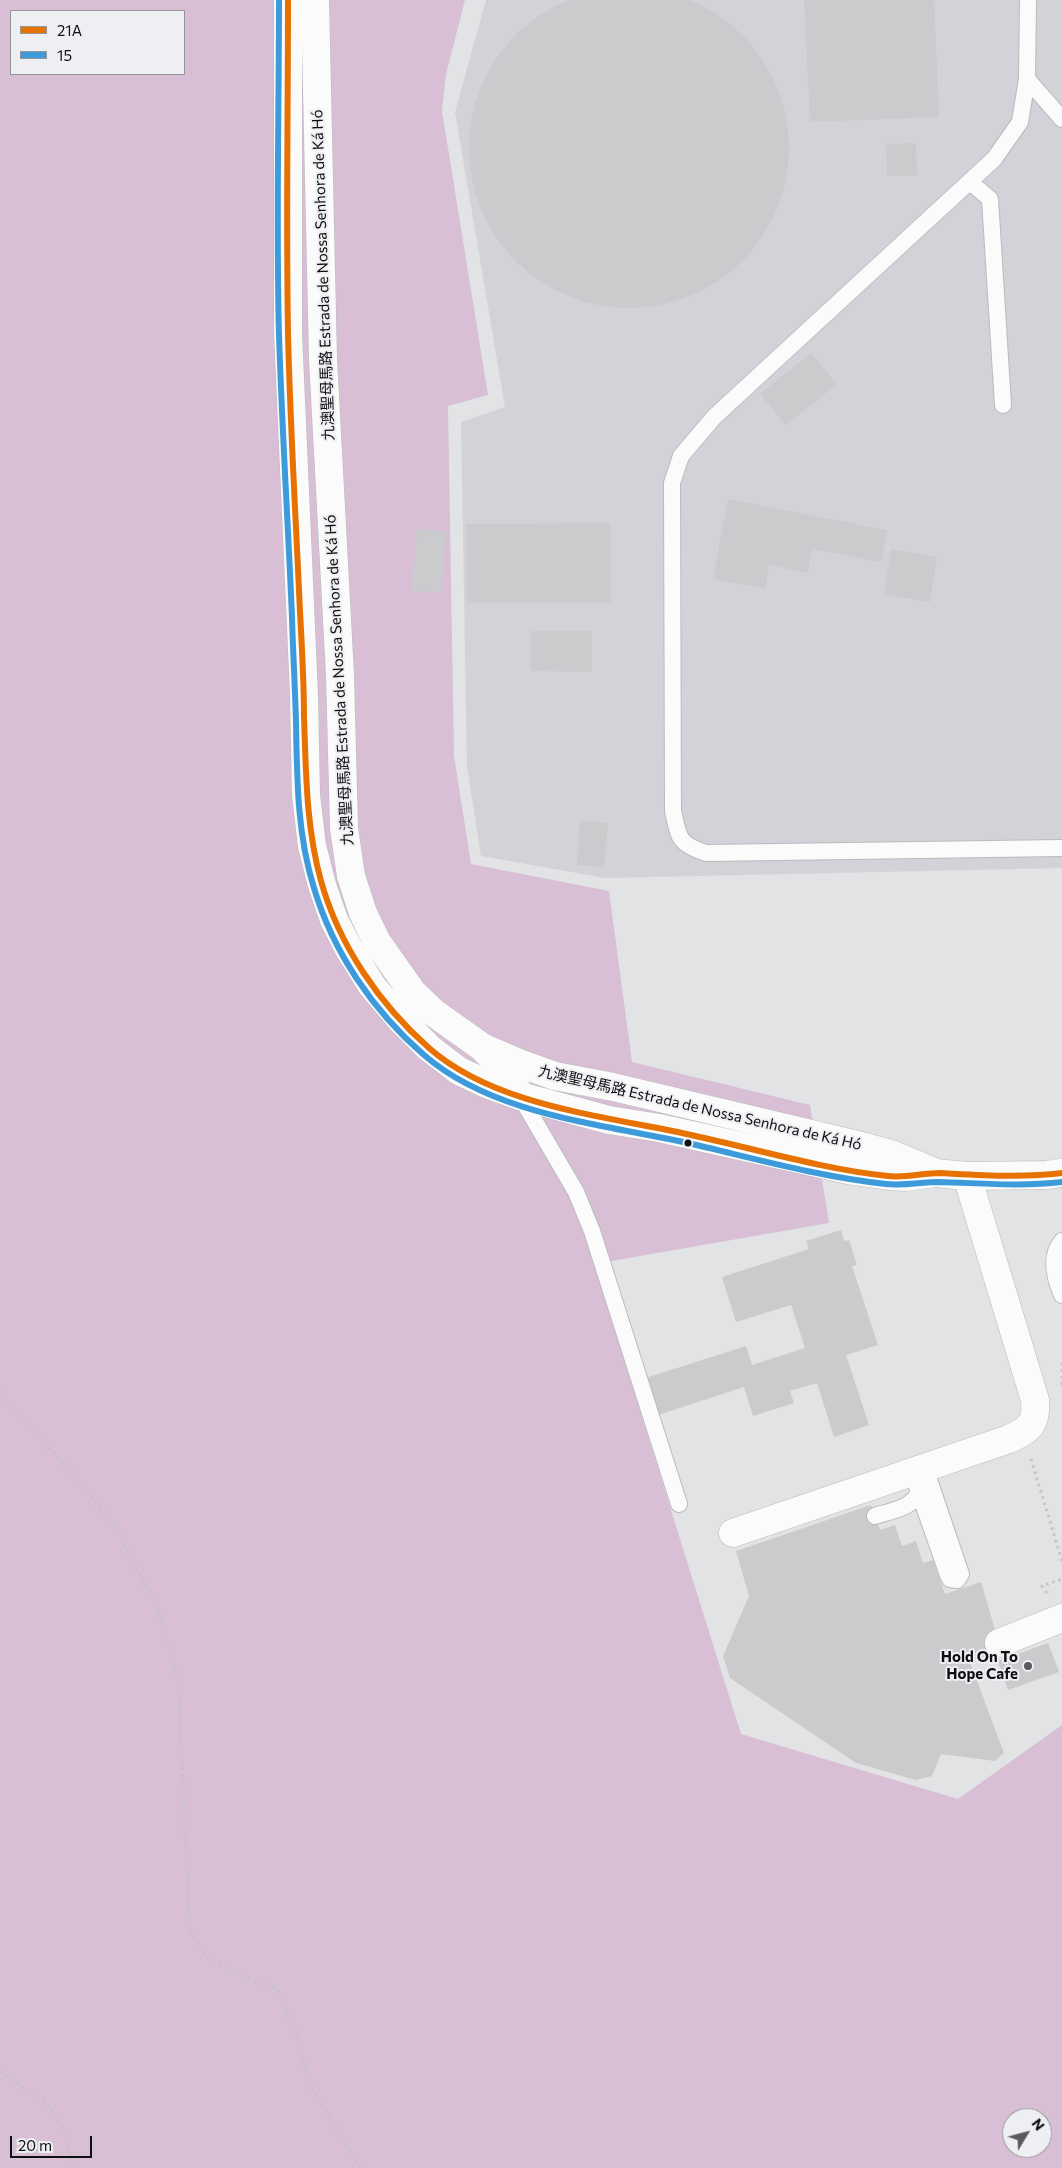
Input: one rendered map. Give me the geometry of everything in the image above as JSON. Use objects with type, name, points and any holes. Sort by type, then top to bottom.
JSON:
[{"type":"street","name":"九澳聖母馬路 Estrada de Nossa Senhora de Ká Hó","points":[[288,0],[288,333],[304,695],[306,795],[312,846],[322,885],[334,920],[372,986],[429,1048],[459,1071],[489,1085],[520,1096],[610,1120],[659,1128],[853,1171],[905,1176],[935,1173],[967,1176],[1047,1175],[1062,1173]]},
{"type":"street","name":"九澳聖母馬路 Estrada de Nossa Senhora de Ká Hó","points":[[315,0],[323,359],[340,675],[344,828],[351,876],[377,942],[396,972],[434,1014],[482,1047],[524,1065],[555,1076],[613,1087],[854,1144],[899,1157],[935,1173]]},
{"type":"street","points":[[482,1047],[511,1077],[520,1096]]},
{"type":"street","points":[[733,1533],[916,1484],[1023,1432],[1034,1423],[1036,1412],[1035,1400],[967,1176]]},
{"type":"street","points":[[999,1643],[1062,1618]]},
{"type":"lane","points":[[1028,0],[1027,79],[1020,122],[994,159],[714,417],[681,456],[672,483],[673,811],[678,836],[690,848],[706,853],[1062,848]]},
{"type":"lane","points":[[1027,79],[1060,114]]},
{"type":"lane","points":[[970,182],[990,198],[1003,405]]},
{"type":"lane","points":[[520,1096],[576,1192],[592,1231],[679,1504]]},
{"type":"lane","points":[[1062,1241],[1057,1253],[1055,1278],[1062,1295]]},
{"type":"lane","points":[[916,1484],[961,1574],[957,1580],[950,1580],[916,1484]]},
{"type":"lane","points":[[875,1516],[916,1484]]},
{"type":"path","points":[[1062,1363],[1062,1386]]},
{"type":"path","points":[[0,1387],[7,1401],[64,1464],[114,1524],[159,1612],[178,1682],[190,1929],[206,1956],[250,1980],[276,1988],[296,2033],[309,2083],[360,2168]]},
{"type":"path","points":[[1023,1432],[1062,1560]]},
{"type":"path","points":[[1044,1591],[1042,1586],[1062,1579]]},
{"type":"path","points":[[0,2071],[49,2106],[66,2134],[72,2168]]},
{"type":"shaded area","points":[[0,0],[465,0],[446,74],[442,111],[488,395],[448,406],[454,756],[471,864],[609,891],[632,1062],[810,1105],[829,1223],[594,1264],[741,1734],[958,1799],[1062,1725],[1062,2168],[0,2168]]},
{"type":"shaded area","points":[[486,0],[1062,0],[1062,868],[605,878],[481,856],[467,767],[461,422],[505,407],[455,112]]},
{"type":"building","points":[[573,-1],[685,-1],[718,15],[742,35],[762,59],[782,102],[789,148],[786,179],[776,209],[762,237],[742,261],[718,281],[675,301],[645,307],[629,308],[598,305],[568,295],[540,281],[516,261],[496,237],[476,194],[470,164],[469,148],[472,117],[482,87],[496,59],[516,35],[540,15]]},
{"type":"building","points":[[804,0],[934,0],[939,117],[810,122]]},
{"type":"building","points":[[916,143],[917,176],[887,176],[886,144]]},
{"type":"building","points":[[811,353],[837,384],[786,425],[760,394]]},
{"type":"building","points":[[728,499],[887,530],[881,562],[812,549],[808,573],[769,565],[765,589],[713,579]]},
{"type":"building","points":[[610,523],[611,602],[467,603],[466,524]]},
{"type":"building","points":[[417,529],[446,531],[441,593],[412,591]]},
{"type":"building","points":[[891,549],[937,557],[930,602],[884,594]]},
{"type":"building","points":[[531,631],[592,631],[592,672],[531,671]]},
{"type":"building","points":[[580,820],[608,823],[604,867],[577,865]]},
{"type":"building","points":[[841,1230],[844,1241],[849,1240],[857,1265],[852,1266],[878,1345],[846,1355],[869,1425],[834,1437],[817,1383],[790,1391],[794,1403],[753,1416],[744,1387],[658,1415],[646,1378],[746,1346],[752,1365],[805,1348],[791,1305],[736,1322],[722,1277],[809,1249],[806,1241]]},
{"type":"building","points":[[871,1505],[880,1530],[895,1525],[902,1546],[916,1541],[923,1563],[933,1560],[945,1594],[981,1582],[1001,1650],[970,1662],[1004,1753],[995,1761],[941,1754],[932,1776],[916,1780],[856,1763],[730,1678],[723,1656],[749,1596],[736,1551]]},
{"type":"building","name":"Hold On To Hope Cafe","points":[[1048,1643],[1059,1672],[1008,1690],[998,1661]]},
{"type":"transit line","name":"15","points":[[279,0],[279,335],[299,806],[308,868],[322,912],[332,935],[357,979],[388,1019],[424,1055],[452,1075],[482,1091],[515,1104],[585,1123],[688,1143],[811,1172],[861,1181],[899,1185],[939,1182],[1016,1184],[1062,1182]]},
{"type":"transit line","name":"21A","points":[[288,0],[288,332],[308,799],[312,840],[321,881],[338,928],[363,972],[394,1012],[429,1048],[456,1068],[486,1084],[519,1096],[589,1115],[691,1135],[814,1164],[863,1173],[895,1176],[940,1173],[1016,1176],[1062,1173]]},
{"type":"place","name":"Hold On To Hope Cafe","points":[[1028,1666]]}]
